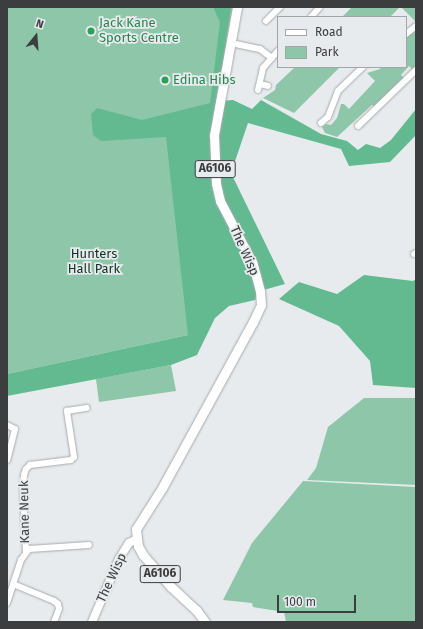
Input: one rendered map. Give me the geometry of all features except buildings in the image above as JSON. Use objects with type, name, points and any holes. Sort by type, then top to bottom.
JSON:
[{"type":"main road","name":"The Wisp","points":[[137,539],[136,529],[162,488],[253,322],[261,304],[260,291],[252,262],[220,201],[216,184],[214,134],[237,7]]},
{"type":"main road","name":"A6106","points":[[137,539],[143,555],[171,587],[197,611],[205,622]]},
{"type":"street","points":[[268,18],[280,7]]},
{"type":"street","points":[[312,16],[318,8]]},
{"type":"street","points":[[407,33],[416,26]]},
{"type":"street","points":[[230,43],[260,49],[272,58]]},
{"type":"street","points":[[268,86],[259,87],[263,68],[277,52]]},
{"type":"street","points":[[321,123],[328,117],[338,91],[362,68]]},
{"type":"street","points":[[363,124],[416,70]]},
{"type":"street","name":"Kane Neuk","points":[[26,552],[23,489],[26,468],[30,465],[71,460],[74,457],[67,411],[87,408]]},
{"type":"street","points":[[7,425],[14,429],[7,460]]},
{"type":"street","name":"The Wisp","points":[[92,622],[119,559],[129,543],[137,539]]},
{"type":"street","points":[[7,603],[20,560],[26,552],[37,548],[90,545]]},
{"type":"street","points":[[13,584],[58,604],[59,609],[54,622]]},
{"type":"green space","name":"Hunters Hall Park","points":[[7,7],[233,7],[188,335],[7,374]]},
{"type":"green space","points":[[213,7],[231,7],[217,101],[233,100],[252,109],[261,100],[321,134],[347,141],[358,150],[366,144],[380,148],[391,140],[416,109],[416,135],[390,162],[349,166],[341,149],[248,123],[231,173],[285,284],[260,291],[255,300],[229,306],[215,318],[197,355],[171,365],[7,396],[7,374],[188,335],[166,137],[101,141],[93,135],[91,114],[97,108],[142,120],[210,103],[220,22]]},
{"type":"green space","points":[[352,7],[400,7],[391,16],[343,16]]},
{"type":"green space","points":[[401,7],[416,7],[416,22]]},
{"type":"green space","points":[[416,29],[416,68],[412,69],[409,66],[401,75],[404,78],[375,107],[372,105],[337,137],[325,133],[322,127],[326,124],[331,125],[337,118],[341,104],[344,104],[349,109],[375,81],[367,73],[380,68],[407,68],[407,37]]},
{"type":"green space","points":[[294,68],[339,68],[294,113],[263,98],[275,90],[276,85]]},
{"type":"green space","points":[[364,275],[413,281],[416,279],[416,388],[373,385],[370,361],[339,326],[279,299],[299,282],[337,294]]},
{"type":"green space","points":[[171,365],[176,391],[99,402],[96,379]]},
{"type":"green space","points":[[364,398],[416,398],[416,485],[307,480],[316,468],[328,427]]},
{"type":"green space","points":[[303,481],[416,487],[416,622],[286,622],[284,612],[253,607],[252,603],[223,600],[252,543]]},
{"type":"place","name":"Jack Kane Sports Centre","points":[[91,31]]},
{"type":"place","name":"Edina Hibs","points":[[165,80]]}]
